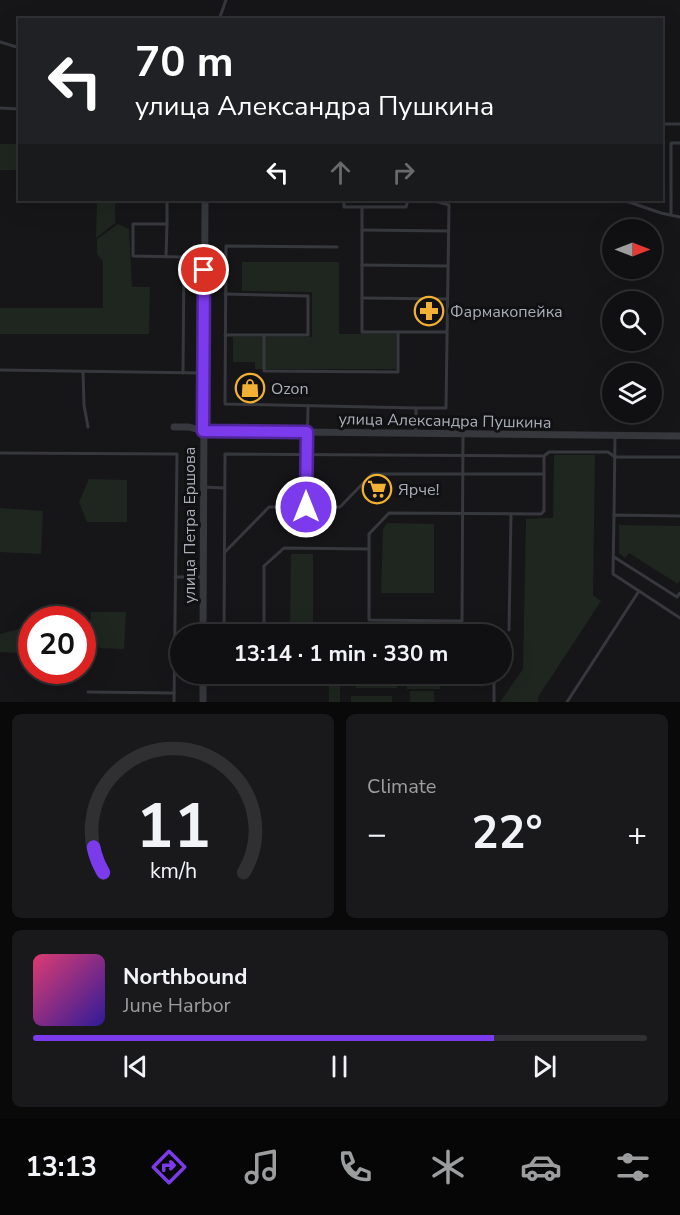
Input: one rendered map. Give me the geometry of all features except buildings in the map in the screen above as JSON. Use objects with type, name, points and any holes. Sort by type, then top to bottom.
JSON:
[{"type":"street","name":"улица Петра Ершова","points":[[203,624],[204,201]]},
{"type":"street","name":"улица Александра Пушкина","points":[[174,427],[189,427],[203,431],[680,436]]},
{"type":"street","points":[[203,684],[203,702]]},
{"type":"lane","points":[[220,18],[226,0]]},
{"type":"lane","points":[[0,42],[18,47]]},
{"type":"lane","points":[[0,108],[18,109]]},
{"type":"lane","points":[[663,124],[680,124]]},
{"type":"lane","points":[[671,214],[671,143],[680,143]]},
{"type":"lane","points":[[166,257],[167,201]]},
{"type":"lane","points":[[344,201],[344,207],[406,207],[408,201]]},
{"type":"lane","points":[[337,247],[226,246],[225,405],[446,408],[449,205],[435,201]]},
{"type":"lane","points":[[626,201],[680,217]]},
{"type":"lane","points":[[362,207],[362,332],[447,332]]},
{"type":"lane","points":[[167,224],[133,224],[133,256],[184,257],[183,373]]},
{"type":"lane","points":[[362,230],[448,231]]},
{"type":"lane","points":[[362,266],[448,266]]},
{"type":"lane","points":[[225,294],[308,296],[308,335],[225,335]]},
{"type":"lane","points":[[362,298],[447,298]]},
{"type":"lane","points":[[264,335],[264,371],[398,372],[398,332]]},
{"type":"lane","points":[[0,370],[203,373]]},
{"type":"lane","points":[[83,372],[84,405],[88,427]]},
{"type":"lane","points":[[306,507],[308,406]]},
{"type":"lane","points":[[416,408],[416,433]]},
{"type":"lane","points":[[464,433],[463,455],[463,514],[462,621],[369,620],[369,534],[389,513],[463,514],[541,514],[544,511],[544,456]]},
{"type":"lane","points":[[615,435],[613,574],[680,618]]},
{"type":"lane","points":[[224,624],[225,454],[544,456],[549,452],[608,452],[615,457],[680,458]]},
{"type":"lane","points":[[0,453],[177,454],[174,702]]},
{"type":"lane","points":[[225,552],[269,507],[340,507],[372,474],[544,474]]},
{"type":"lane","points":[[203,487],[225,488]]},
{"type":"lane","points":[[509,624],[511,514]]},
{"type":"lane","points":[[614,515],[680,516]]},
{"type":"lane","points":[[264,624],[264,566],[284,548],[369,549]]},
{"type":"lane","points":[[614,557],[677,597],[680,593]]},
{"type":"lane","points":[[175,577],[202,577]]},
{"type":"lane","points":[[567,702],[639,591]]},
{"type":"lane","points":[[494,684],[494,702]]},
{"type":"lane","points":[[88,692],[174,693]]},
{"type":"shaded area","points":[[0,144],[18,144],[18,170],[0,170]]},
{"type":"shaded area","points":[[97,201],[115,201],[115,223],[96,238]]},
{"type":"shaded area","points":[[118,224],[129,229],[132,287],[150,287],[149,334],[0,334],[0,308],[103,308],[103,261],[97,254],[97,239]]},
{"type":"shaded area","points":[[242,262],[339,262],[339,334],[396,334],[396,369],[255,369],[255,362],[233,362],[233,337],[312,337],[312,292],[242,291]]},
{"type":"shaded area","points":[[554,455],[595,455],[593,595],[601,601],[538,697],[538,702],[500,702],[523,669],[526,519],[553,518]]},
{"type":"shaded area","points":[[89,479],[127,480],[127,522],[87,522],[79,502]]},
{"type":"shaded area","points":[[0,508],[43,511],[41,554],[0,552]]},
{"type":"shaded area","points":[[387,523],[434,524],[434,593],[381,593],[383,529]]},
{"type":"shaded area","points":[[619,525],[680,526],[680,580],[678,584],[629,553],[625,558],[619,553]]},
{"type":"shaded area","points":[[291,554],[313,554],[313,624],[290,624]]},
{"type":"shaded area","points":[[96,612],[126,612],[124,649],[100,648],[96,640]]},
{"type":"shaded area","points":[[18,629],[18,653],[0,652],[0,634]]},
{"type":"shaded area","points":[[329,684],[340,684],[340,702],[329,702]]},
{"type":"shaded area","points":[[356,684],[397,684],[397,688],[356,688]]},
{"type":"shaded area","points":[[407,684],[440,684],[440,689],[407,689]]},
{"type":"shaded area","points":[[410,691],[434,691],[434,702],[410,702]]},
{"type":"shaded area","points":[[351,696],[392,696],[392,702],[351,702]]},
{"type":"place","name":"Фармакопейка","points":[[429,311]]},
{"type":"place","name":"Ozon","points":[[250,388]]},
{"type":"place","name":"Ярче!","points":[[377,489]]},
{"type":"route","points":[[204,270],[203,431],[307,432],[306,507]]}]
